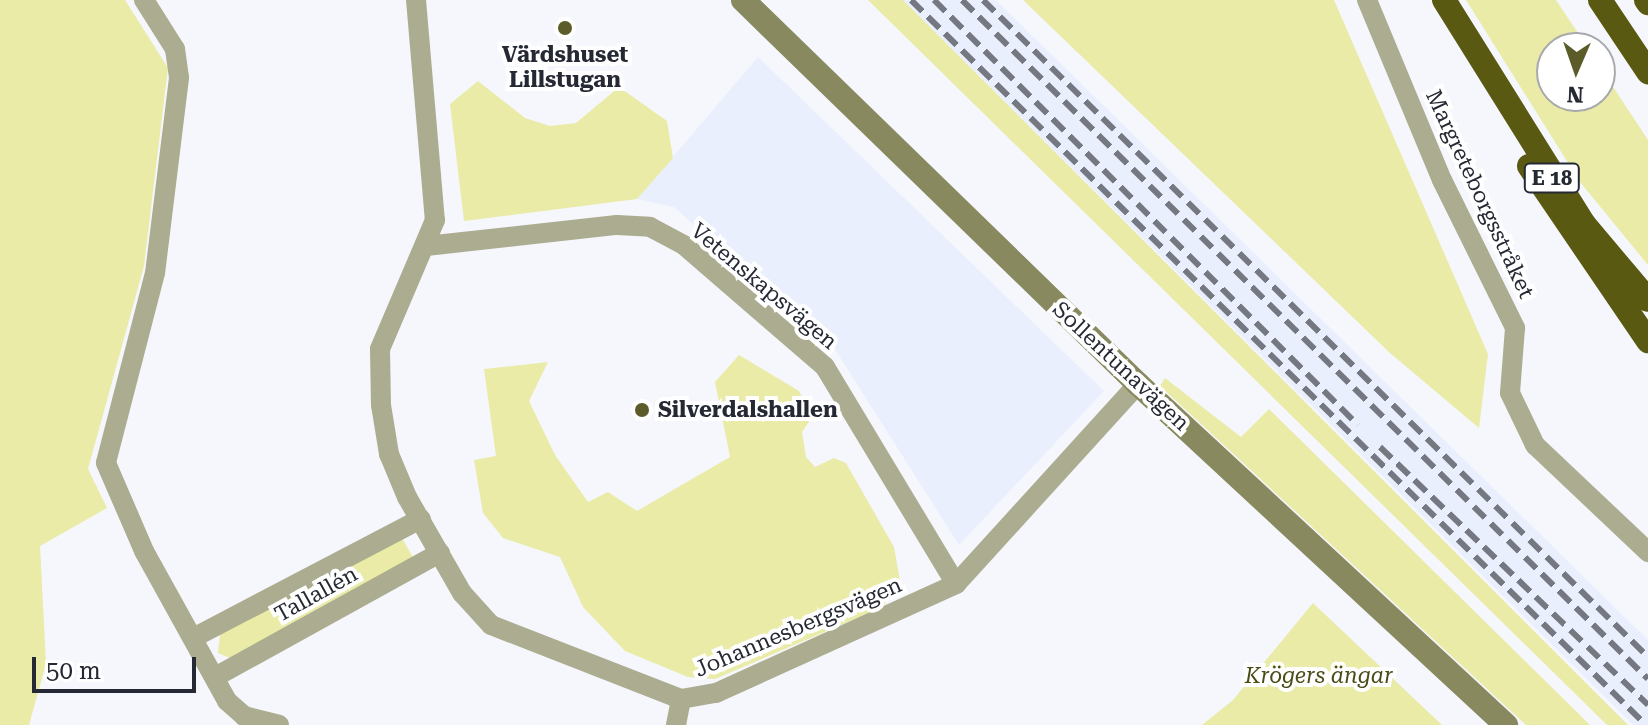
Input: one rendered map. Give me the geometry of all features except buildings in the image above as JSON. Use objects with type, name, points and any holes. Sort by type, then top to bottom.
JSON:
[{"type":"highway","name":"E 18","points":[[1444,0],[1584,224],[1648,300]]},
{"type":"highway","points":[[1600,0],[1648,72]]},
{"type":"highway","points":[[1470,46],[1544,196],[1648,341]]},
{"type":"street","points":[[144,0],[175,49],[179,78],[155,273],[106,463],[119,502],[215,677],[244,716],[279,725]]},
{"type":"street","name":"Johannesbergsvägen","points":[[416,0],[435,220],[380,349],[389,454],[440,553],[491,625],[681,699],[716,693],[956,584],[1138,384]]},
{"type":"street","name":"Sollentunavägen","points":[[743,0],[1138,384],[1506,725]]},
{"type":"street","name":"Margreteborgsstråket","points":[[1367,0],[1442,180],[1515,328],[1510,393],[1535,445],[1648,552]]},
{"type":"street","name":"Vetenskapsvägen","points":[[426,246],[617,225],[650,227],[685,246],[825,367],[956,584]]},
{"type":"street","name":"Tallallén","points":[[193,638],[421,519]]},
{"type":"street","name":"Tallallén","points":[[215,677],[440,553]]},
{"type":"street","points":[[676,725],[681,699]]},
{"type":"shaded area","points":[[903,0],[996,0],[1648,640],[1648,725],[1633,725]]},
{"type":"shaded area","points":[[758,57],[1104,391],[959,545],[836,351],[674,207],[637,199]]},
{"type":"green space","points":[[0,0],[125,0],[168,68],[144,266],[88,469],[107,508],[40,546],[46,664],[29,725],[0,725]]},
{"type":"green space","points":[[868,0],[903,0],[1628,725],[1607,725]]},
{"type":"green space","points":[[1023,0],[1334,0],[1488,354],[1479,428],[1390,353]]},
{"type":"green space","points":[[1466,0],[1556,0],[1577,32],[1536,32],[1536,112]]},
{"type":"green space","points":[[478,81],[525,118],[550,126],[576,123],[619,87],[667,121],[673,158],[637,199],[464,221],[450,104]]},
{"type":"green space","points":[[1616,91],[1648,140],[1648,265],[1580,182],[1536,112],[1616,112]]},
{"type":"green space","points":[[739,355],[799,391],[812,417],[802,432],[806,457],[815,467],[834,458],[846,463],[894,547],[900,581],[883,607],[715,679],[688,677],[625,651],[583,607],[560,557],[503,538],[483,513],[474,460],[496,456],[484,369],[548,362],[529,401],[555,455],[588,502],[608,492],[637,511],[730,457],[715,382]]},
{"type":"green space","points":[[1165,378],[1241,437],[1269,409],[1590,725],[1526,725],[1160,386]]},
{"type":"green space","points":[[402,538],[415,561],[230,658],[218,653],[220,634]]},
{"type":"green space","name":"Krögers ängar","points":[[1313,603],[1442,725],[1202,725],[1233,700]]},
{"type":"railway","points":[[911,0],[1646,725]]},
{"type":"railway","points":[[934,0],[1358,425]]},
{"type":"railway","points":[[962,0],[1648,679]]},
{"type":"railway","points":[[983,0],[1648,657]]},
{"type":"railway","points":[[1380,447],[1648,705]]},
{"type":"place","name":"Värdshuset Lillstugan","points":[[565,28]]},
{"type":"place","name":"Silverdalshallen","points":[[642,410]]}]
